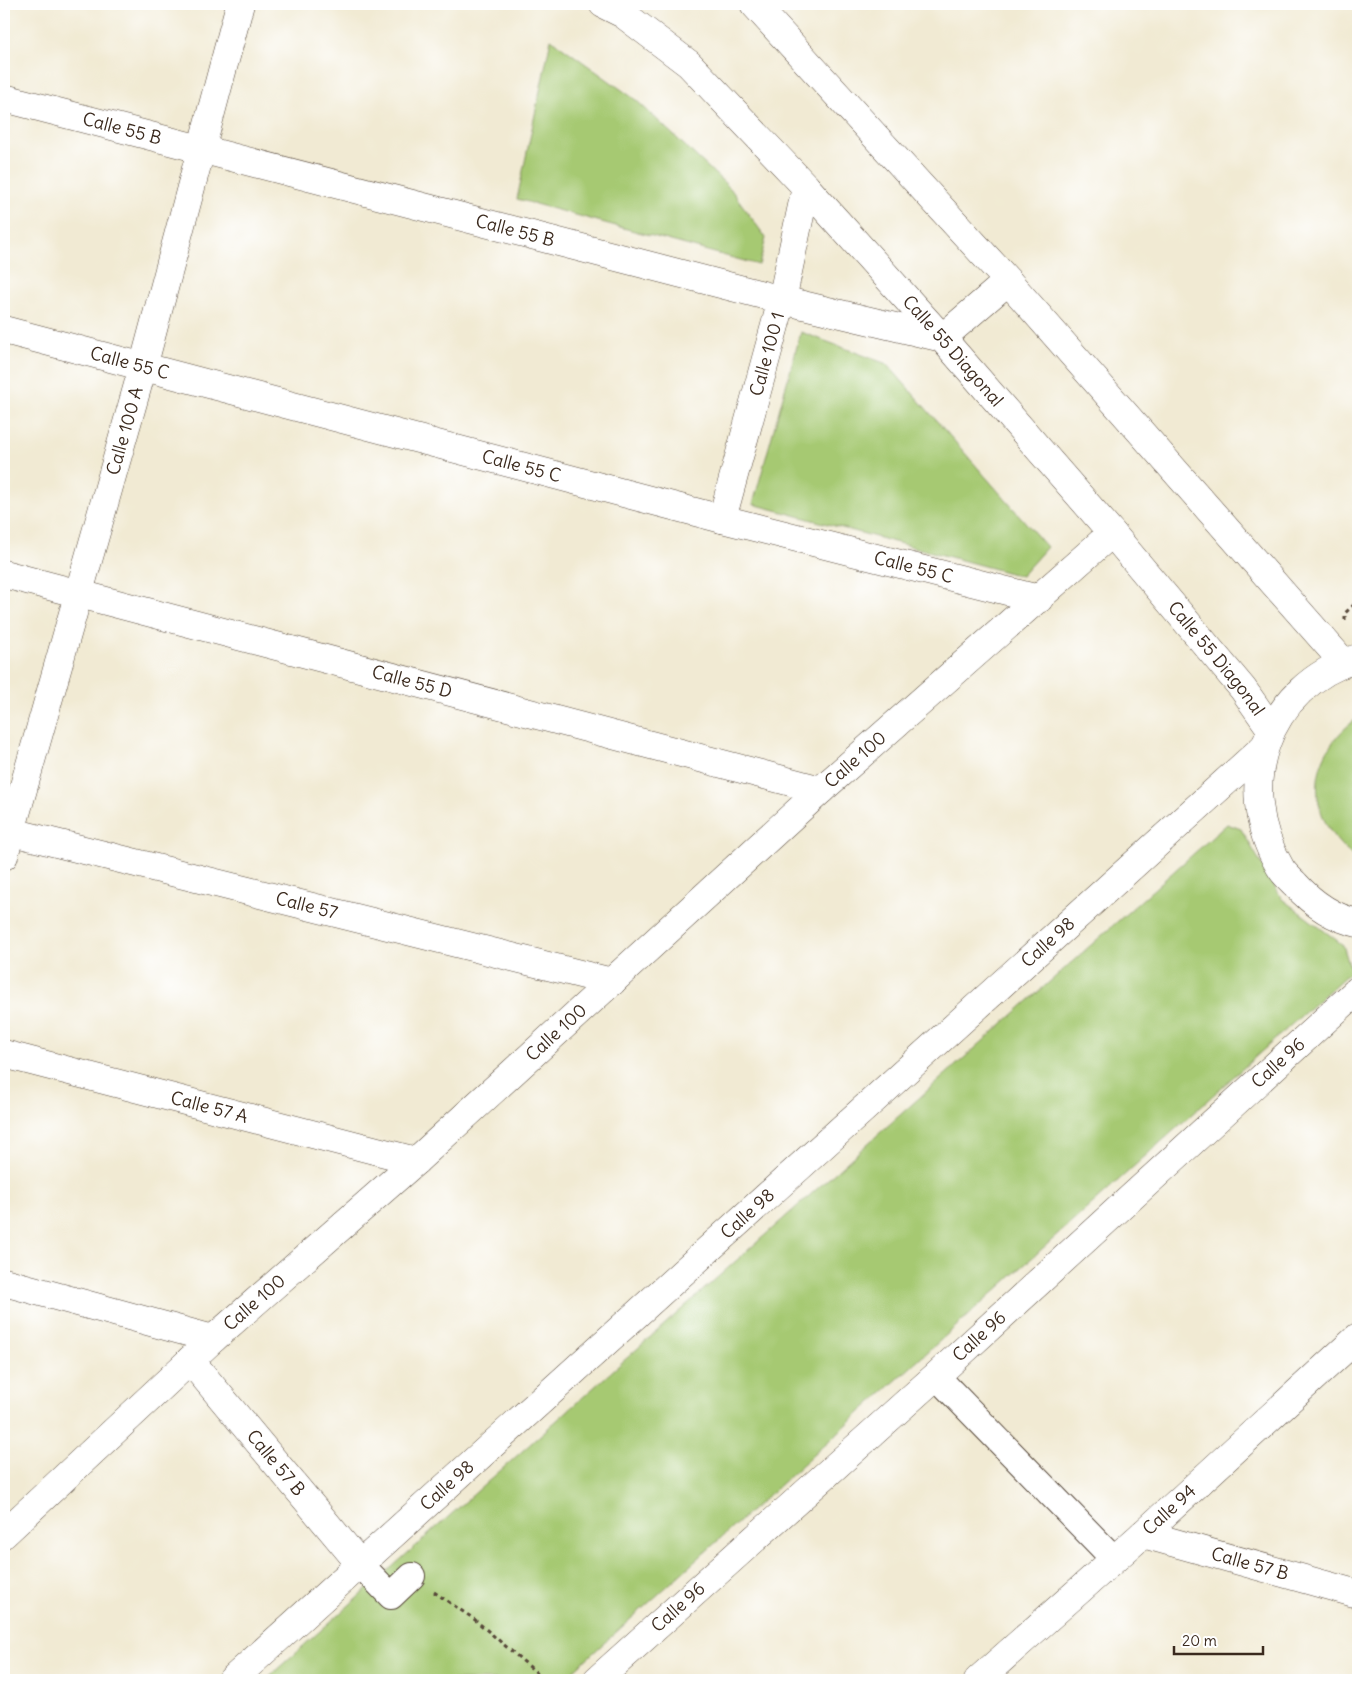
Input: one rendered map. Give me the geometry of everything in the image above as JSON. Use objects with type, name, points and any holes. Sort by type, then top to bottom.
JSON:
[{"type":"street","name":"Calle 100 A","points":[[6,839],[143,367],[240,4]]},
{"type":"street","name":"Calle 55 Diagonal","points":[[604,4],[622,14],[689,64],[806,187],[942,338],[1112,533],[1242,689],[1268,738]]},
{"type":"street","points":[[754,4],[1008,281],[1351,661],[1314,679],[1290,702],[1268,738],[1257,789],[1262,830],[1280,868],[1309,899],[1345,920],[1358,923]]},
{"type":"street","name":"Calle 55 B","points":[[4,98],[782,300],[942,338]]},
{"type":"street","name":"Calle 100 1","points":[[722,519],[782,300],[806,187]]},
{"type":"street","points":[[942,338],[1008,281]]},
{"type":"street","name":"Calle 55 C","points":[[4,330],[722,519],[1039,599]]},
{"type":"street","name":"Calle 100","points":[[7,1528],[213,1338],[416,1161],[821,790],[1112,533]]},
{"type":"street","name":"Calle 55 D","points":[[4,574],[821,790]]},
{"type":"street","name":"Calle 98","points":[[232,1680],[361,1565],[1268,738]]},
{"type":"street","name":"Calle 57","points":[[6,839],[612,982]]},
{"type":"street","name":"Calle 96","points":[[604,1678],[1358,990]]},
{"type":"street","name":"Calle 57 A","points":[[4,1054],[416,1161]]},
{"type":"street","points":[[4,1282],[213,1338]]},
{"type":"street","name":"Calle 94","points":[[978,1680],[1143,1534],[1346,1363],[1358,1337]]},
{"type":"street","name":"Calle 57 B","points":[[190,1360],[361,1565]]},
{"type":"street","points":[[936,1376],[1114,1559]]},
{"type":"street","name":"Calle 57 B","points":[[1143,1534],[1358,1594]]},
{"type":"street","points":[[361,1565],[391,1596],[412,1576]]},
{"type":"path","points":[[412,1576],[474,1619],[545,1680]]},
{"type":"green space","points":[[551,39],[636,100],[730,188],[766,238],[759,265],[517,199]]},
{"type":"green space","points":[[801,332],[887,364],[1047,547],[1021,576],[753,504]]},
{"type":"green space","points":[[1358,718],[1358,860],[1341,845],[1328,827],[1320,808],[1318,789],[1320,770],[1327,751],[1340,733]]},
{"type":"green space","points":[[1227,824],[1241,829],[1282,899],[1343,945],[1351,971],[563,1680],[265,1680]]}]
